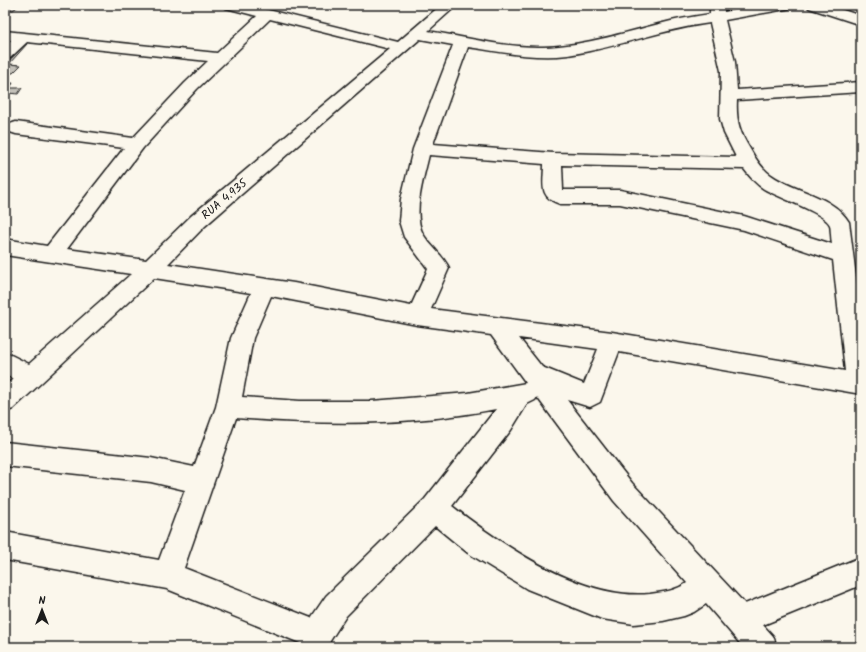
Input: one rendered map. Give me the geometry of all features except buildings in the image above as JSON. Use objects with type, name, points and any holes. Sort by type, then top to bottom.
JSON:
[{"type":"street","points":[[231,5],[402,47]]},
{"type":"street","name":"RUA 4.935","points":[[5,401],[150,269],[198,221],[450,5]]},
{"type":"street","points":[[417,34],[514,50],[542,52],[576,48],[636,36],[716,11],[786,5]]},
{"type":"street","points":[[814,5],[861,21]]},
{"type":"street","points":[[5,247],[265,287],[418,316],[612,341],[859,383],[841,229],[836,217],[828,211],[762,179],[749,163],[728,121],[730,95],[728,69],[718,30],[716,11]]},
{"type":"street","points":[[53,254],[137,144],[191,86],[267,14]]},
{"type":"street","points":[[5,35],[220,58]]},
{"type":"street","points":[[5,55],[23,37]]},
{"type":"street","points":[[418,316],[439,268],[414,237],[410,222],[410,199],[422,149],[462,42]]},
{"type":"street","points":[[730,95],[861,87]]},
{"type":"street","points":[[16,128],[137,144]]},
{"type":"street","points":[[422,149],[553,159],[749,163]]},
{"type":"street","points":[[553,159],[553,190],[554,194],[560,197],[620,197],[744,223],[844,256]]},
{"type":"street","points":[[168,575],[228,407],[242,338],[254,306],[265,287]]},
{"type":"street","points":[[497,326],[623,492],[707,586],[740,620],[762,647]]},
{"type":"street","points":[[539,381],[590,396],[592,395],[612,341]]},
{"type":"street","points":[[5,362],[30,378]]},
{"type":"street","points":[[5,546],[168,575],[316,641],[336,606],[434,508],[502,422],[519,395],[539,381]]},
{"type":"street","points":[[228,407],[300,412],[372,412],[468,404],[519,395]]},
{"type":"street","points":[[5,454],[151,470],[201,481]]},
{"type":"street","points":[[434,508],[478,543],[537,579],[602,605],[634,610],[663,607],[684,602],[707,586]]},
{"type":"street","points":[[740,620],[821,586],[861,572]]}]
